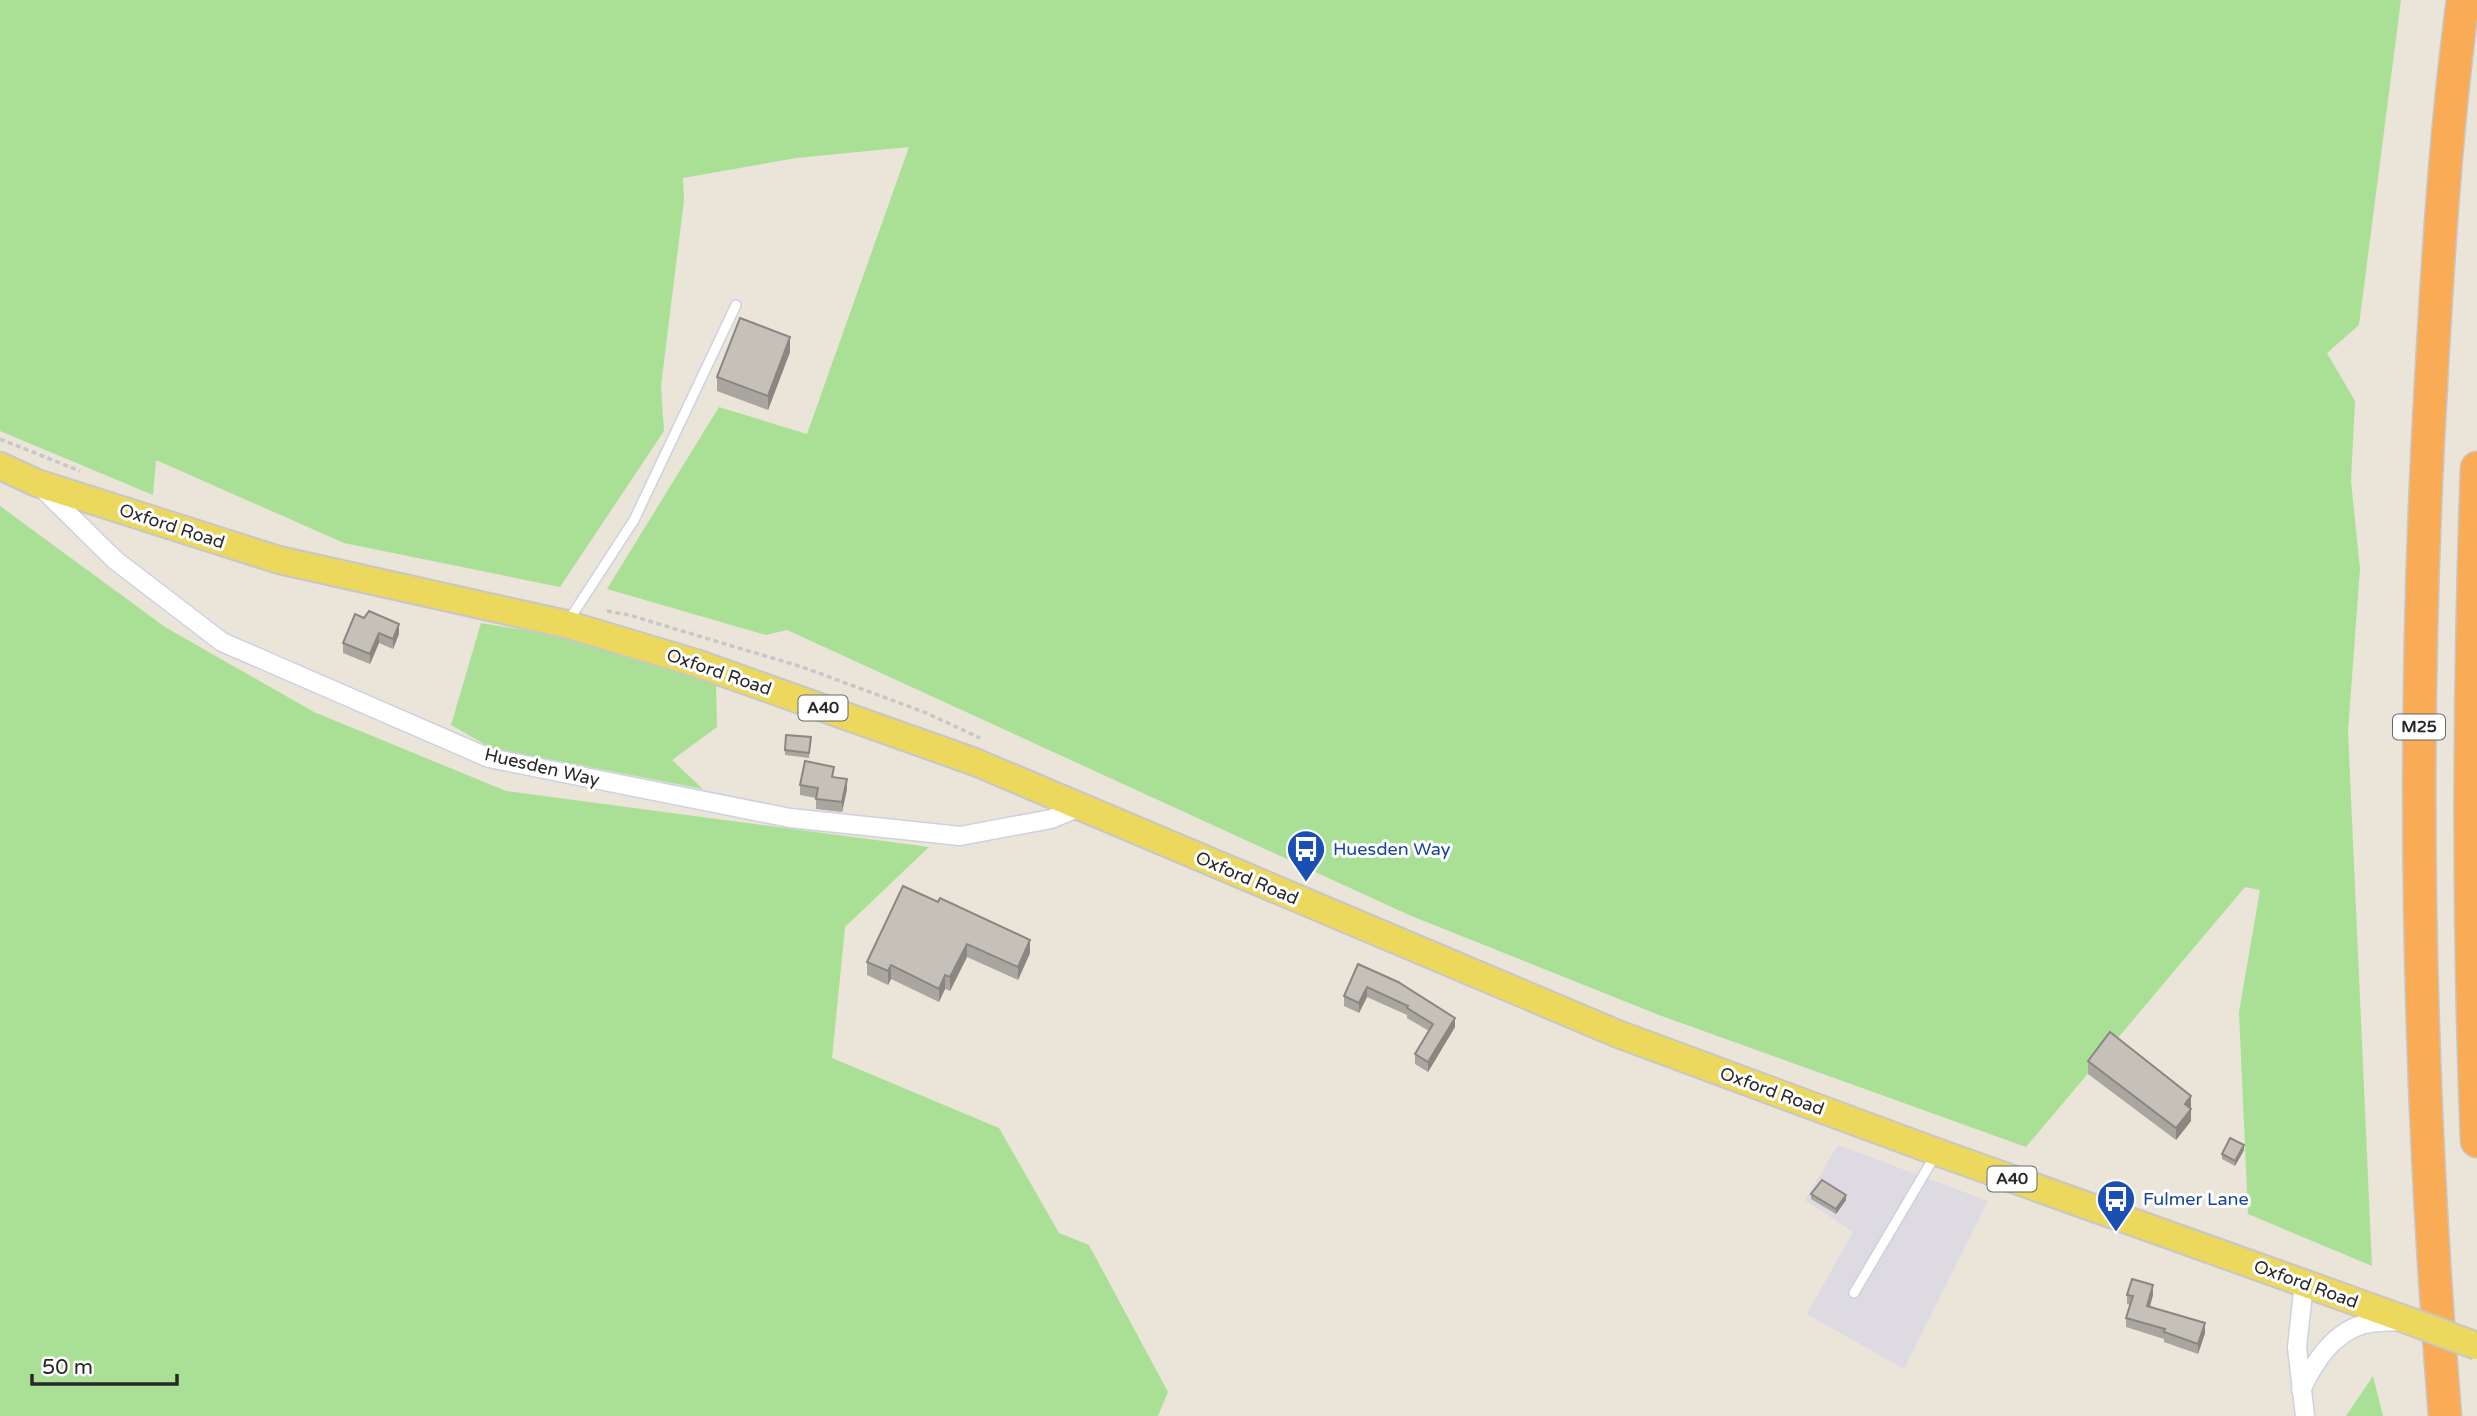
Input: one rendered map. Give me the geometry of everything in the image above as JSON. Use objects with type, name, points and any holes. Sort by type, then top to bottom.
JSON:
[{"type":"highway","name":"M25","points":[[2445,1416],[2434,1277],[2421,1001],[2419,717],[2421,575],[2436,299],[2463,0]]},
{"type":"highway","name":"M25","points":[[2477,468],[2470,717],[2470,861],[2477,1141]]},
{"type":"main road","name":"Oxford Road","points":[[0,466],[37,483],[279,560],[566,624],[696,663],[963,757],[1618,1034],[2477,1346]]},
{"type":"street","name":"Huesden Way","points":[[37,483],[115,560],[222,642],[489,758],[790,818],[960,836],[1051,820],[1080,807]]},
{"type":"street","points":[[2304,1283],[2297,1348],[2305,1416]]},
{"type":"street","points":[[2301,1390],[2326,1348],[2343,1335],[2360,1325],[2407,1320]]},
{"type":"lane","points":[[566,624],[634,520],[736,305]]},
{"type":"lane","points":[[1854,1293],[1937,1152]]},
{"type":"shaded area","points":[[1838,1145],[1988,1201],[1904,1369],[1807,1314],[1853,1232],[1805,1200]]},
{"type":"green space","points":[[0,0],[2401,0],[2359,325],[2327,353],[2355,401],[2351,481],[2360,569],[2348,731],[2372,1266],[2248,1214],[2239,1012],[2260,890],[2245,887],[2026,1147],[1659,1015],[1409,915],[787,630],[766,635],[607,589],[719,407],[807,434],[909,147],[796,158],[683,178],[684,200],[661,386],[664,431],[560,587],[344,543],[156,460],[153,495],[0,431]]},
{"type":"green space","points":[[0,506],[165,627],[314,712],[506,791],[929,847],[845,927],[832,1058],[999,1128],[1059,1233],[1089,1245],[1168,1392],[1158,1416],[0,1416]]},
{"type":"green space","points":[[481,623],[584,640],[716,685],[717,727],[672,760],[703,789],[491,748],[451,725]]},
{"type":"green space","points":[[2373,1376],[2383,1416],[2346,1416]]},
{"type":"building","points":[[740,318],[790,337],[768,396],[717,377]]},
{"type":"building","points":[[369,611],[399,624],[393,639],[379,633],[370,654],[343,643],[355,614],[364,618]]},
{"type":"building","points":[[786,735],[811,737],[809,753],[785,750]]},
{"type":"building","points":[[805,761],[834,767],[832,777],[847,779],[842,802],[816,799],[818,788],[800,785]]},
{"type":"building","points":[[903,886],[938,902],[940,898],[1030,940],[1018,967],[967,944],[950,977],[945,975],[939,989],[891,965],[888,971],[867,962]]},
{"type":"building","points":[[1358,964],[1398,982],[1455,1018],[1428,1062],[1415,1054],[1433,1024],[1407,1008],[1408,1006],[1367,987],[1359,1003],[1344,996]]},
{"type":"building","points":[[2110,1032],[2191,1096],[2185,1104],[2191,1109],[2176,1128],[2088,1061]]},
{"type":"building","points":[[2230,1138],[2244,1145],[2235,1161],[2222,1154]]},
{"type":"building","points":[[1822,1180],[1846,1195],[1836,1209],[1811,1194]]},
{"type":"building","points":[[2132,1279],[2153,1285],[2147,1306],[2205,1323],[2198,1344],[2164,1332],[2165,1329],[2126,1318],[2133,1296],[2127,1295]]},
{"type":"place","name":"Huesden Way","points":[[1306,883]]},
{"type":"place","name":"Fulmer Lane","points":[[2116,1233]]}]
